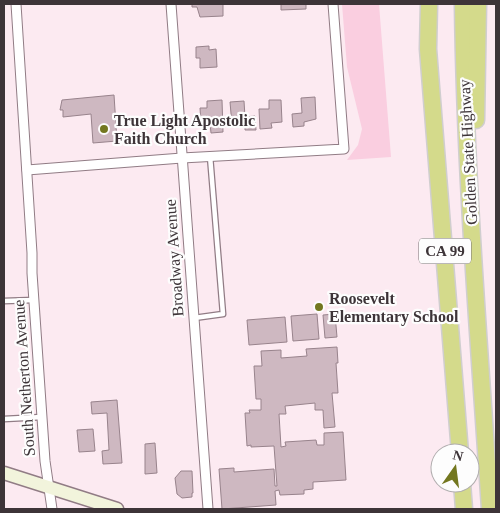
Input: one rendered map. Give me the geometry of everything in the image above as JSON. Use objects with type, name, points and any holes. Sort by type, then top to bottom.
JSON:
[{"type":"highway","points":[[423,4],[428,49]]},
{"type":"highway","name":"Golden State Highway","points":[[429,4],[428,49],[459,443]]},
{"type":"highway","name":"Golden State Highway","points":[[463,4],[464,86],[474,277],[490,509]]},
{"type":"highway","points":[[474,277],[478,4]]},
{"type":"highway","points":[[463,493],[464,509]]},
{"type":"main road","points":[[4,473],[117,509]]},
{"type":"street","name":"South Netherton Avenue","points":[[16,4],[45,461],[52,509]]},
{"type":"street","name":"Broadway Avenue","points":[[170,4],[208,509]]},
{"type":"street","points":[[27,170],[344,148],[333,4]]},
{"type":"lane","points":[[194,318],[224,314],[210,156]]},
{"type":"lane","points":[[4,301],[34,300]]},
{"type":"lane","points":[[4,419],[42,417]]},
{"type":"shaded area","points":[[342,4],[379,4],[391,157],[347,160],[358,145],[362,129],[347,67]]},
{"type":"building","points":[[192,4],[223,4],[223,16],[200,17],[197,7],[192,7]]},
{"type":"building","points":[[281,4],[306,4],[306,9],[281,10]]},
{"type":"building","points":[[209,46],[209,50],[216,49],[217,67],[200,68],[200,58],[196,58],[196,47]]},
{"type":"building","name":"True Light Apostolic Faith Church","points":[[114,95],[117,141],[93,143],[91,114],[63,117],[63,110],[60,110],[62,100]]},
{"type":"building","points":[[315,97],[316,119],[304,122],[304,126],[293,127],[292,114],[302,113],[301,98]]},
{"type":"building","points":[[222,100],[223,132],[211,133],[210,123],[201,124],[200,108],[207,108],[207,101]]},
{"type":"building","points":[[269,100],[281,100],[282,122],[271,123],[272,128],[260,129],[259,109],[269,109]]},
{"type":"building","points":[[244,101],[245,117],[255,116],[256,130],[245,130],[245,126],[232,125],[230,102]]},
{"type":"building","points":[[317,314],[319,339],[293,341],[291,316]]},
{"type":"building","points":[[335,314],[337,337],[325,338],[323,315]]},
{"type":"building","points":[[285,317],[287,342],[249,345],[247,320]]},
{"type":"building","points":[[337,347],[338,393],[332,393],[335,427],[324,428],[323,410],[315,410],[315,403],[285,406],[286,414],[279,414],[281,447],[286,446],[285,442],[316,440],[317,445],[324,445],[324,433],[343,432],[346,480],[313,482],[313,489],[304,490],[304,494],[280,495],[279,490],[275,491],[276,505],[222,509],[219,469],[234,468],[234,472],[274,469],[275,486],[277,486],[274,446],[247,446],[245,413],[250,413],[249,410],[261,410],[261,399],[256,399],[254,366],[262,366],[261,351],[281,350],[281,358],[307,356],[306,349]]},
{"type":"building","points":[[117,400],[122,463],[103,464],[102,451],[109,450],[107,413],[92,414],[91,402]]},
{"type":"building","points":[[93,429],[95,451],[79,452],[77,430]]},
{"type":"building","points":[[155,443],[157,473],[145,474],[145,444]]},
{"type":"building","points":[[181,471],[192,471],[192,497],[182,498],[177,494],[175,478]]},
{"type":"place","name":"True Light Apostolic Faith Church","points":[[104,129]]},
{"type":"place","name":"Roosevelt Elementary School","points":[[319,307]]}]
